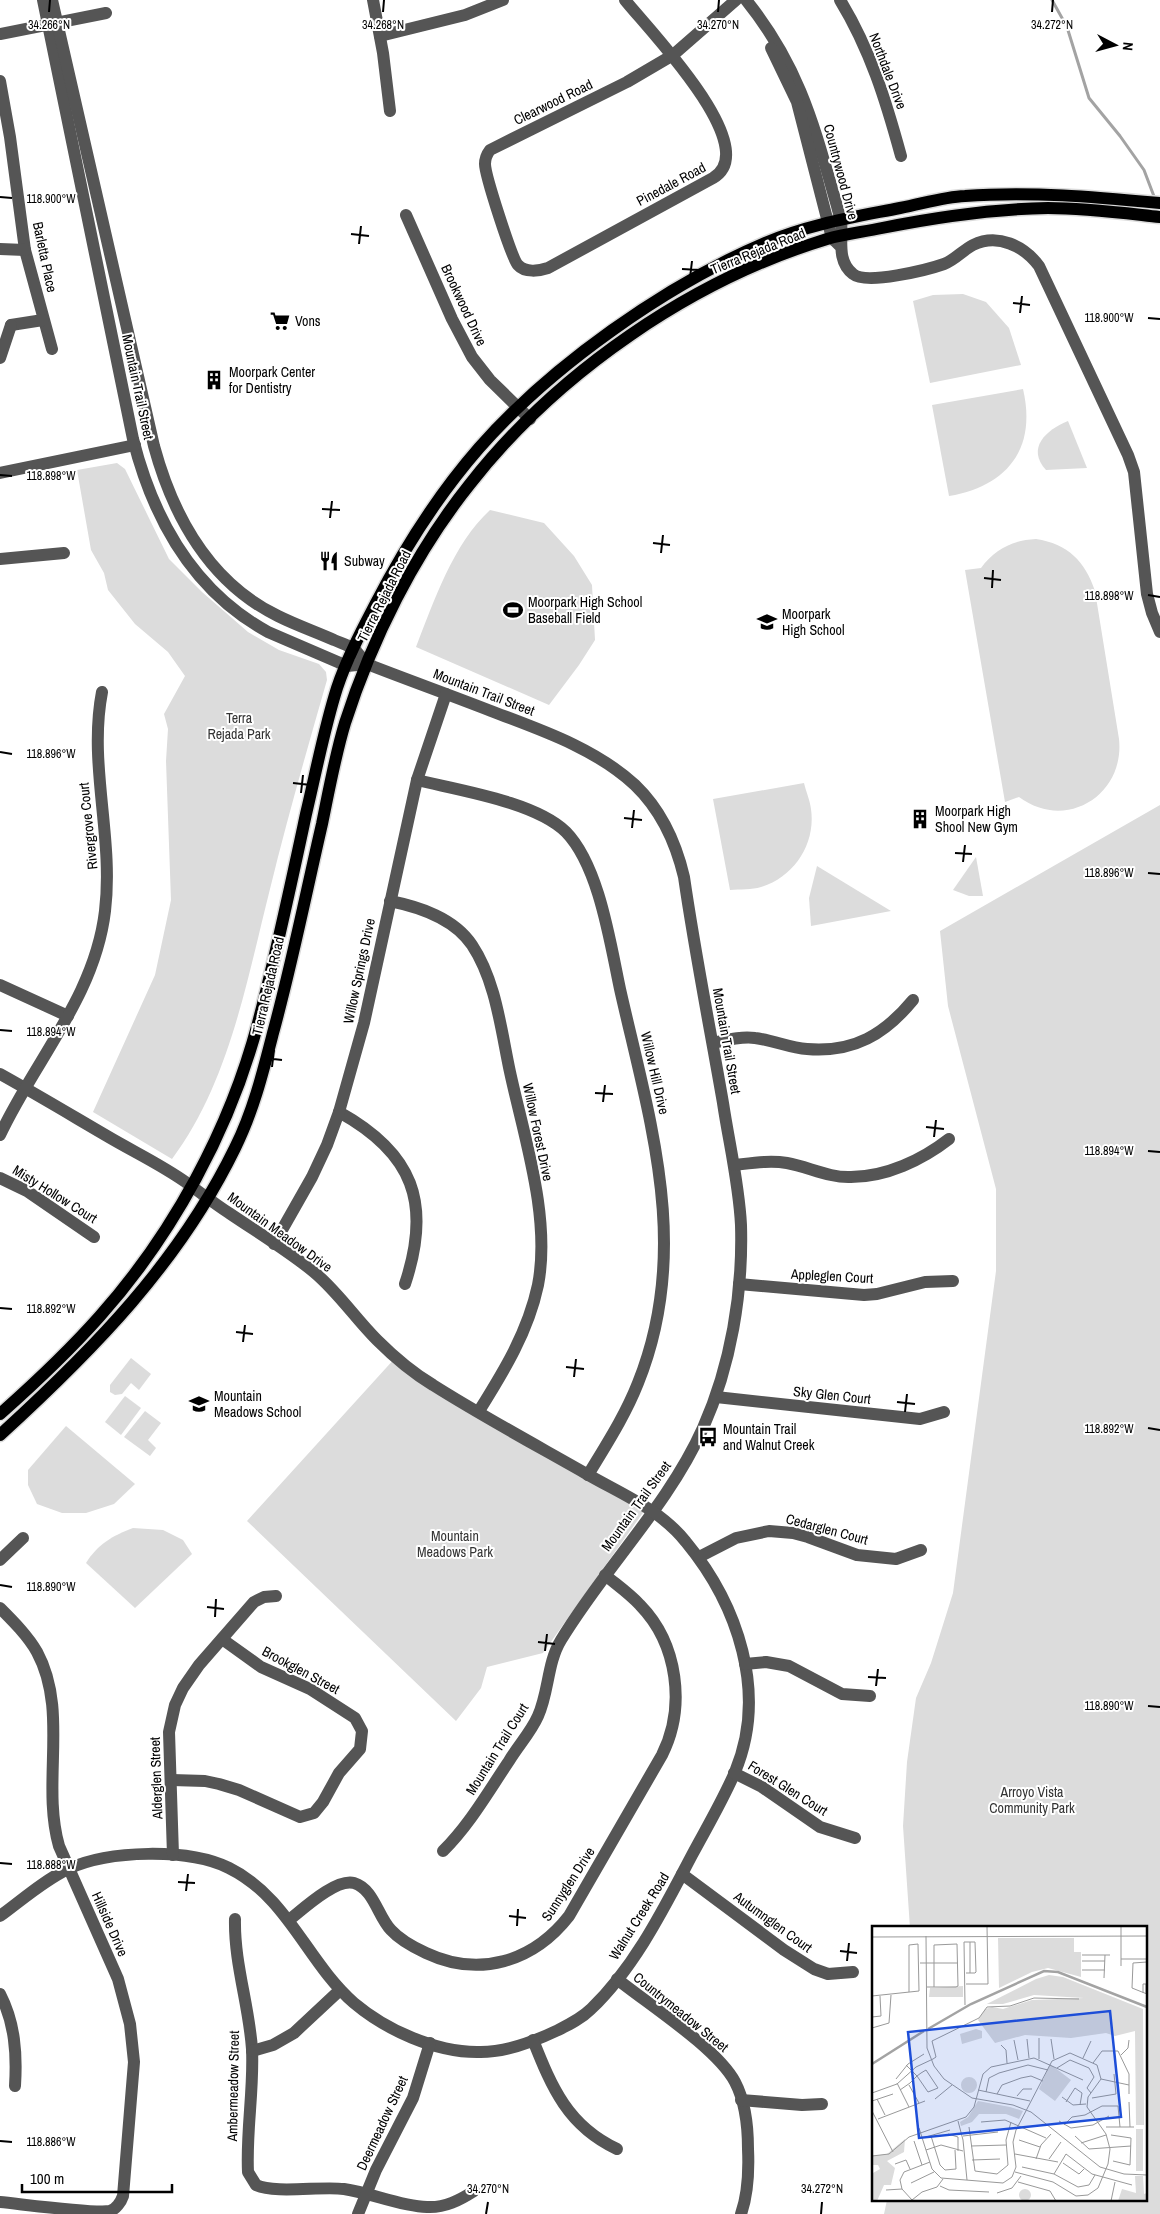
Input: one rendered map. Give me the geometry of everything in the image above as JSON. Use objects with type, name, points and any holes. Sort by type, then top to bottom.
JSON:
[{"type":"main road","name":"Tierra Rejada Road","points":[[0,1414],[42,1377],[116,1299],[166,1228],[202,1167],[231,1106],[248,1058],[261,1011],[320,750],[338,687],[354,649],[398,560],[416,531],[477,450],[519,408],[567,366],[608,334],[670,294],[767,242],[835,220],[963,196],[1072,194],[1160,203]]},
{"type":"main road","name":"Tierra Rejada Road","points":[[0,1435],[51,1388],[109,1330],[148,1283],[208,1198],[238,1143],[260,1080],[280,1008],[341,737],[367,664],[381,630],[433,537],[471,482],[530,419],[575,378],[614,347],[693,296],[739,272],[838,240],[963,213],[1051,208],[1160,217]]},
{"type":"street","name":"Mountain Trail Street","points":[[44,0],[53,24],[154,446],[166,487],[176,509],[213,566],[248,597],[278,616],[354,649],[367,664]]},
{"type":"street","name":"Mountain Trail Street","points":[[52,0],[53,24],[135,445],[144,479],[168,532],[196,573],[212,591],[256,625],[347,666],[367,664],[562,738],[620,772],[635,785],[652,805],[669,833],[681,866],[714,1043],[734,1165],[741,1223],[739,1284],[730,1341],[716,1397],[703,1428],[683,1468],[654,1511],[605,1575]]},
{"type":"street","points":[[373,0],[390,111]]},
{"type":"street","points":[[380,36],[465,15],[503,0]]},
{"type":"street","name":"Pinedale Road","points":[[529,270],[548,268],[722,172],[726,162],[727,152],[714,118],[700,93],[673,55],[625,0]]},
{"type":"street","name":"Clearwood Road","points":[[529,270],[521,268],[516,263],[508,242],[485,164],[490,150],[627,82],[673,55],[736,0]]},
{"type":"street","name":"Countrywood Drive","points":[[736,0],[770,47],[790,87],[835,220]]},
{"type":"street","name":"Countrywood Drive","points":[[746,0],[777,43],[797,81],[809,112],[838,240],[844,261],[851,273],[861,279],[896,275],[945,264],[973,245],[1002,241],[1016,245],[1030,255],[1043,274],[1128,455],[1134,472],[1147,594],[1160,632]]},
{"type":"street","name":"Northdale Drive","points":[[840,0],[876,72],[901,156]]},
{"type":"street","points":[[0,34],[106,13]]},
{"type":"street","name":"Barletta Place","points":[[0,81],[5,138],[26,250],[52,349]]},
{"type":"street","name":"Brookwood Drive","points":[[406,216],[452,319],[472,357],[490,380],[530,419]]},
{"type":"street","points":[[0,249],[26,250]]},
{"type":"street","points":[[0,358],[6,323],[43,320]]},
{"type":"street","points":[[0,473],[135,445]]},
{"type":"street","points":[[0,559],[64,552]]},
{"type":"street","name":"Rivergrove Court","points":[[0,1136],[25,1088],[76,1003],[94,958],[105,912],[108,854],[96,753],[98,712],[102,692]]},
{"type":"street","name":"Willow Springs Drive","points":[[274,1244],[312,1177],[327,1145],[339,1112],[364,1023],[417,780],[446,694]]},
{"type":"street","name":"Willow Hill Drive","points":[[417,780],[522,807],[542,816],[564,830],[580,849],[589,869],[611,946],[658,1158],[664,1206],[665,1266],[655,1328],[639,1383],[617,1427],[588,1475]]},
{"type":"street","name":"Willow Forest Drive","points":[[390,902],[420,909],[438,916],[456,928],[472,945],[481,961],[493,996],[534,1183],[541,1247],[538,1283],[528,1321],[515,1351],[479,1411]]},
{"type":"street","points":[[0,985],[68,1016]]},
{"type":"street","points":[[714,1043],[741,1038],[754,1038],[809,1050],[851,1045],[889,1027],[913,1000]]},
{"type":"street","name":"Mountain Meadow Drive","points":[[0,1074],[191,1185],[312,1271],[336,1293],[376,1339],[434,1386],[654,1511]]},
{"type":"street","points":[[339,1112],[362,1125],[389,1148],[409,1179],[416,1211],[416,1234],[412,1263],[405,1284]]},
{"type":"street","points":[[734,1165],[779,1162],[836,1176],[851,1177],[886,1171],[929,1155],[949,1140]]},
{"type":"street","name":"Misty Hollow Court","points":[[0,1178],[27,1191],[94,1237]]},
{"type":"street","name":"Appleglen Court","points":[[739,1284],[864,1295],[902,1289],[926,1282],[953,1281]]},
{"type":"street","name":"Sky Glen Court","points":[[716,1397],[920,1419],[944,1412]]},
{"type":"street","name":"Walnut Creek Road","points":[[0,1916],[51,1879],[70,1868],[121,1856],[173,1855],[214,1862],[232,1869],[260,1889],[289,1920],[340,1990],[376,2019],[401,2032],[430,2043],[472,2052],[484,2052],[533,2040],[580,2018],[589,2011],[617,1979],[636,1953],[682,1874],[734,1773],[747,1731],[749,1705],[745,1664],[736,1626],[714,1580],[682,1535],[654,1511]]},
{"type":"street","name":"Cedarglen Court","points":[[698,1558],[736,1538],[769,1531],[793,1533],[808,1537],[857,1555],[896,1559],[922,1550]]},
{"type":"street","points":[[0,1560],[23,1538]]},
{"type":"street","name":"Mountain Trail Court","points":[[443,1851],[471,1820],[538,1717],[554,1655],[560,1641],[605,1575]]},
{"type":"street","name":"Sunnyglen Drive","points":[[289,1920],[335,1886],[348,1882],[355,1884],[368,1893],[385,1923],[398,1937],[434,1957],[460,1964],[492,1963],[517,1957],[536,1948],[558,1929],[578,1900],[662,1755],[670,1740],[674,1724],[676,1694],[674,1670],[660,1632],[641,1606],[605,1575]]},
{"type":"street","name":"Alderglen Street","points":[[173,1855],[169,1732],[175,1705],[183,1688],[199,1665],[254,1602],[264,1597],[276,1596]]},
{"type":"street","name":"Hillside Drive","points":[[0,1608],[30,1642],[43,1666],[48,1681],[52,1722],[53,1827],[59,1846],[118,1979],[130,2024],[134,2062],[125,2177],[122,2200],[115,2208],[111,2211],[94,2213],[0,2202]]},
{"type":"street","name":"Brookglen Street","points":[[172,1780],[205,1781],[219,1784],[239,1790],[295,1816],[308,1815],[314,1813],[323,1802],[339,1773],[360,1749],[362,1731],[355,1718],[310,1690],[261,1667],[222,1639]]},
{"type":"street","points":[[745,1664],[766,1662],[789,1666],[842,1694],[870,1696]]},
{"type":"street","name":"Forest Glen Court","points":[[734,1773],[762,1787],[820,1827],[855,1838]]},
{"type":"street","name":"Autumnglen Court","points":[[682,1874],[784,1950],[814,1969],[828,1974],[853,1972]]},
{"type":"street","name":"Ambermeadow Street","points":[[235,1919],[234,1944],[246,2001],[252,2051],[248,2165],[250,2178],[259,2187],[338,2189],[366,2194]]},
{"type":"street","name":"Countrymeadow Street","points":[[617,1979],[711,2054],[735,2082],[741,2100],[748,2138],[749,2162],[743,2213]]},
{"type":"street","points":[[252,2051],[280,2042],[294,2033],[340,1990]]},
{"type":"street","points":[[0,1994],[14,2036],[15,2086]]},
{"type":"street","points":[[533,2040],[548,2077],[567,2110],[592,2136],[617,2149]]},
{"type":"street","name":"Deermeadow Street","points":[[358,2214],[413,2098],[430,2043]]},
{"type":"street","points":[[741,2100],[802,2105],[822,2104]]},
{"type":"street","points":[[366,2194],[408,2205],[428,2207],[447,2205],[474,2191]]},
{"type":"green space","points":[[963,294],[986,302],[1009,328],[1021,365],[930,383],[913,301],[933,295]]},
{"type":"green space","points":[[1023,389],[1026,430],[1021,447],[1013,461],[1002,474],[987,484],[949,496],[932,405]]},
{"type":"green space","points":[[1068,421],[1087,468],[1046,470],[1040,462],[1038,447],[1052,429]]},
{"type":"green space","name":"Terra Rejada Park","points":[[117,463],[125,469],[169,559],[202,592],[248,632],[279,650],[319,664],[326,672],[327,680],[297,784],[234,1030],[208,1098],[192,1129],[172,1159],[93,1112],[155,975],[171,900],[166,761],[168,729],[164,714],[185,676],[168,652],[135,624],[108,590],[104,573],[91,550],[77,470]]},
{"type":"green space","name":"Moorpark High School Baseball Field","points":[[490,510],[544,523],[574,556],[592,585],[595,640],[549,705],[416,647],[455,556],[465,539]]},
{"type":"green space","points":[[1036,539],[1047,541],[1066,550],[1080,563],[1091,580],[1095,591],[1119,739],[1118,759],[1113,777],[1102,791],[1089,802],[1073,809],[1055,811],[1037,807],[1019,797],[1005,802],[965,570],[981,568],[986,561],[1005,547],[1020,541]]},
{"type":"green space","points":[[804,783],[812,822],[810,835],[800,857],[793,867],[773,882],[757,888],[730,890],[713,799]]},
{"type":"green space","name":"Arroyo Vista Community Park","points":[[1160,805],[1160,2214],[884,2214],[887,2202],[1148,2202],[1148,1926],[910,1926],[903,1826],[907,1762],[916,1698],[931,1663],[953,1593],[996,1271],[996,1189],[948,1006],[940,931]]},
{"type":"green space","points":[[976,857],[983,896],[969,896],[953,890]]},
{"type":"green space","points":[[817,866],[891,911],[811,926],[809,898]]},
{"type":"green space","name":"Mountain Meadows Park","points":[[396,1357],[647,1507],[543,1653],[487,1667],[481,1688],[456,1721],[247,1521]]},
{"type":"green space","points":[[131,1358],[151,1374],[139,1390],[131,1383],[122,1394],[115,1395],[110,1392],[110,1385]]},
{"type":"green space","points":[[125,1396],[141,1408],[121,1435],[105,1422]]},
{"type":"green space","points":[[145,1411],[161,1423],[148,1440],[156,1448],[150,1456],[124,1437]]},
{"type":"green space","points":[[66,1426],[135,1484],[114,1504],[86,1513],[62,1513],[37,1504],[28,1485],[28,1470]]},
{"type":"green space","points":[[133,1528],[163,1530],[183,1540],[192,1554],[135,1608],[86,1563],[106,1541]]},
{"type":"waterway","points":[[1052,0],[1067,27],[1089,98],[1120,136],[1144,170],[1155,199]]},
{"type":"place","name":"Vons","points":[[280,321]]},
{"type":"place","name":"Moorpark Center for Dentistry","points":[[214,380]]},
{"type":"place","name":"Subway","points":[[329,561]]},
{"type":"place","name":"Moorpark High School Baseball Field","points":[[513,610]]},
{"type":"place","name":"Moorpark High School","points":[[767,622]]},
{"type":"place","name":"Moorpark High Shool New Gym","points":[[920,819]]},
{"type":"place","name":"Mountain Meadows School","points":[[199,1404]]},
{"type":"place","name":"Mountain Trail and Walnut Creek","points":[[708,1437]]}]
